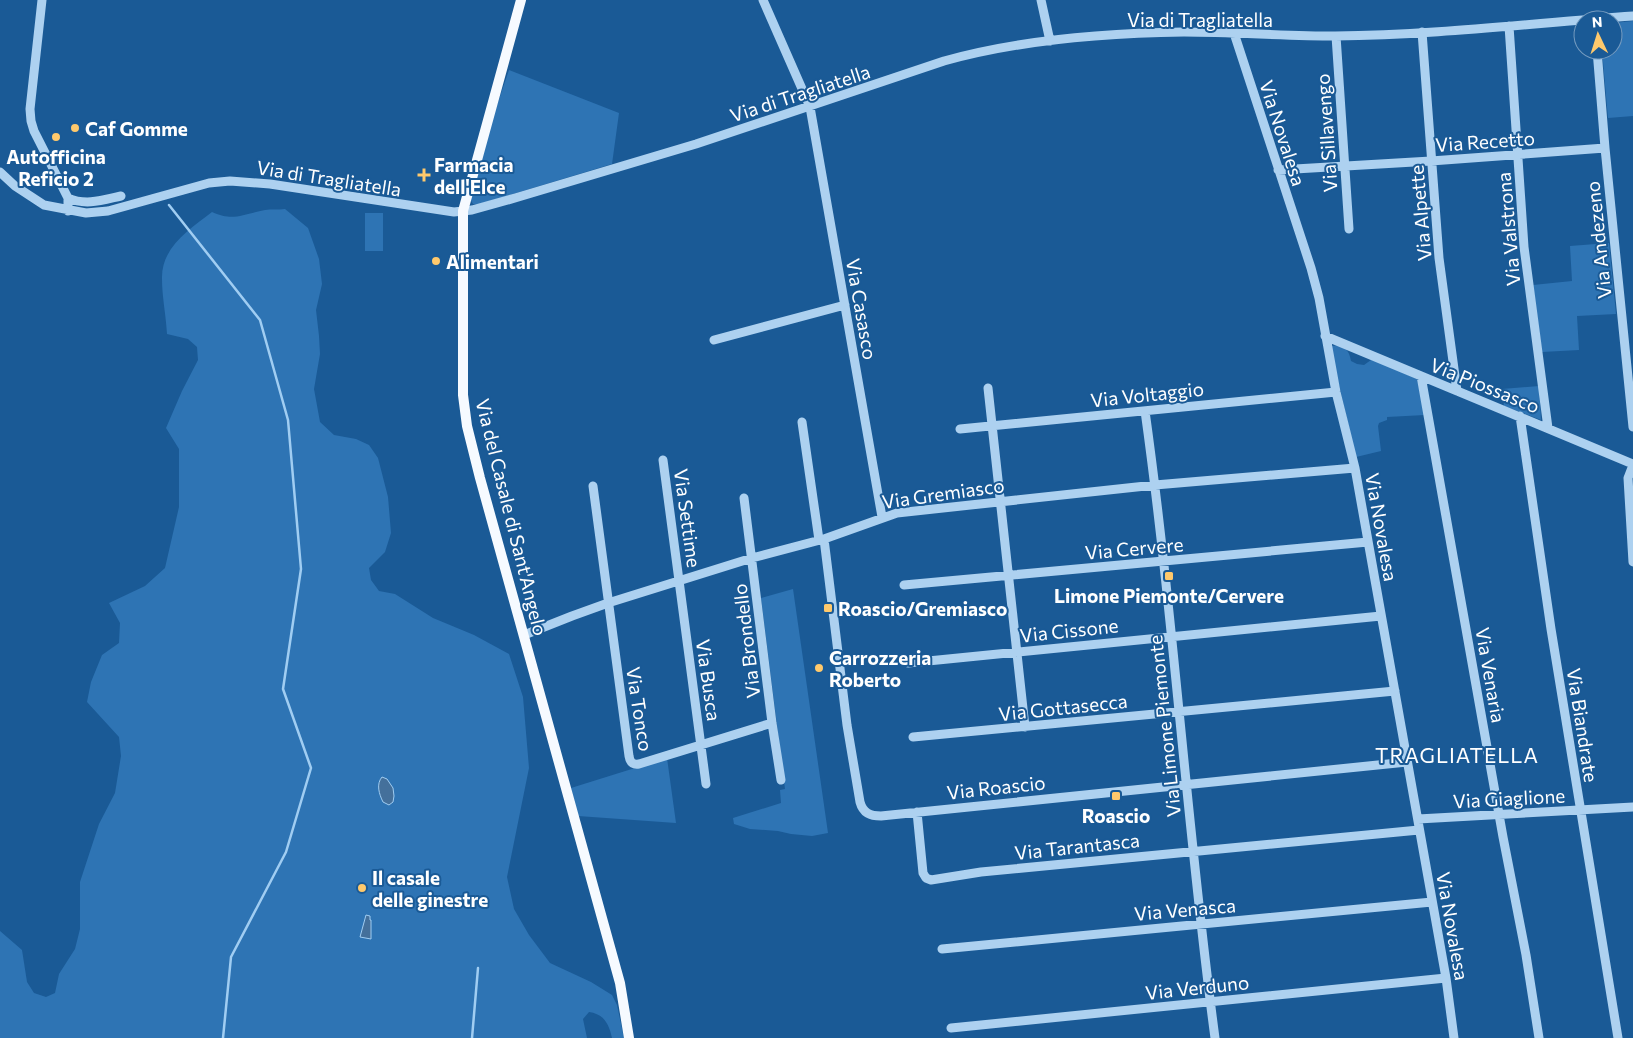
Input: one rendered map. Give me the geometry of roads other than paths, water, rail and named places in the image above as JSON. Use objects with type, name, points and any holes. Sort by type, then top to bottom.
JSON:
[{"type":"main road","name":"Via del Casale di Sant'Angelo","points":[[521,0],[463,211],[462,360],[464,411],[480,478],[620,983],[629,1038]]},
{"type":"street","points":[[42,0],[30,121],[68,198],[68,211]]},
{"type":"street","name":"Via Casasco","points":[[763,0],[810,107],[882,517]]},
{"type":"street","points":[[1041,0],[1050,42]]},
{"type":"street","name":"Via di Tragliatella","points":[[0,172],[15,186],[44,205],[86,213],[108,211],[209,183],[250,182],[454,212],[506,200],[677,150],[976,53],[1050,42],[1138,33],[1336,36],[1422,32],[1573,21]]},
{"type":"street","name":"Via Valstrona","points":[[1509,26],[1524,247],[1548,428]]},
{"type":"street","name":"Via Alpette","points":[[1422,32],[1439,258],[1457,391]]},
{"type":"street","name":"Via Novalesa","points":[[1234,33],[1313,277],[1368,542],[1446,978],[1454,1038]]},
{"type":"street","name":"Via Sillavengo","points":[[1336,36],[1350,229]]},
{"type":"street","name":"Via Andezeno","points":[[1598,60],[1633,427]]},
{"type":"street","name":"Via Recetto","points":[[1278,170],[1605,148]]},
{"type":"street","points":[[68,198],[79,202],[88,202],[121,196]]},
{"type":"street","points":[[714,340],[845,305]]},
{"type":"street","name":"Via Piossasco","points":[[1325,336],[1633,464]]},
{"type":"street","name":"Via Venaria","points":[[1421,376],[1499,815],[1526,955],[1539,1038]]},
{"type":"street","points":[[988,388],[1025,727]]},
{"type":"street","name":"Via Voltaggio","points":[[960,429],[1336,392]]},
{"type":"street","name":"Via Limone Piemonte","points":[[1145,411],[1164,562],[1178,712],[1215,1038]]},
{"type":"street","name":"Via Biandrate","points":[[1520,416],[1550,629],[1618,1038]]},
{"type":"street","name":"Via Roascio","points":[[802,422],[821,539],[847,725],[861,805],[866,813],[874,816],[917,812],[1407,762]]},
{"type":"street","name":"Via Settime","points":[[663,460],[680,581]]},
{"type":"street","points":[[1633,464],[1628,476],[1633,562]]},
{"type":"street","name":"Via Gremiasco","points":[[524,635],[608,603],[752,558],[821,539],[900,512],[1001,500],[1354,468]]},
{"type":"street","points":[[594,486],[608,603]]},
{"type":"street","name":"Via Brondello","points":[[744,498],[780,780]]},
{"type":"street","name":"Via Cervere","points":[[904,585],[1368,542]]},
{"type":"street","name":"Via Busca","points":[[680,581],[706,784]]},
{"type":"street","name":"Via Tonco","points":[[608,603],[628,756],[631,762],[638,764],[772,723]]},
{"type":"street","name":"Via Cissone","points":[[908,663],[1381,616]]},
{"type":"street","name":"Via Gottasecca","points":[[913,737],[1395,691]]},
{"type":"street","name":"Via Giaglione","points":[[1418,818],[1633,807]]},
{"type":"street","name":"Via Tarantasca","points":[[917,812],[923,873],[930,880],[982,872],[1419,830]]},
{"type":"street","name":"Via Venasca","points":[[942,949],[1432,902]]},
{"type":"street","name":"Via Verduno","points":[[951,1028],[1446,978]]},
{"type":"waterway","points":[[169,205],[260,320],[288,420],[301,569],[283,689],[311,768],[286,852],[231,957],[223,1038]]},
{"type":"waterway","points":[[472,1038],[478,968]]},
{"type":"place","name":"Caf Gomme","points":[[75,128]]},
{"type":"place","name":"Autofficina Reficio 2","points":[[56,137]]},
{"type":"place","name":"Farmacia dell'Elce","points":[[424,175]]},
{"type":"place","name":"Alimentari","points":[[436,261]]},
{"type":"place","name":"Limone Piemonte/Cervere","points":[[1169,576]]},
{"type":"place","name":"Roascio/Gremiasco","points":[[828,608]]},
{"type":"place","name":"Carrozzeria Roberto","points":[[819,668]]},
{"type":"place","name":"Roascio","points":[[1116,796]]},
{"type":"place","name":"Il casale delle ginestre","points":[[362,888]]},
{"type":"district","name":"TRAGLIATELLA","points":[[1457,754]]}]
